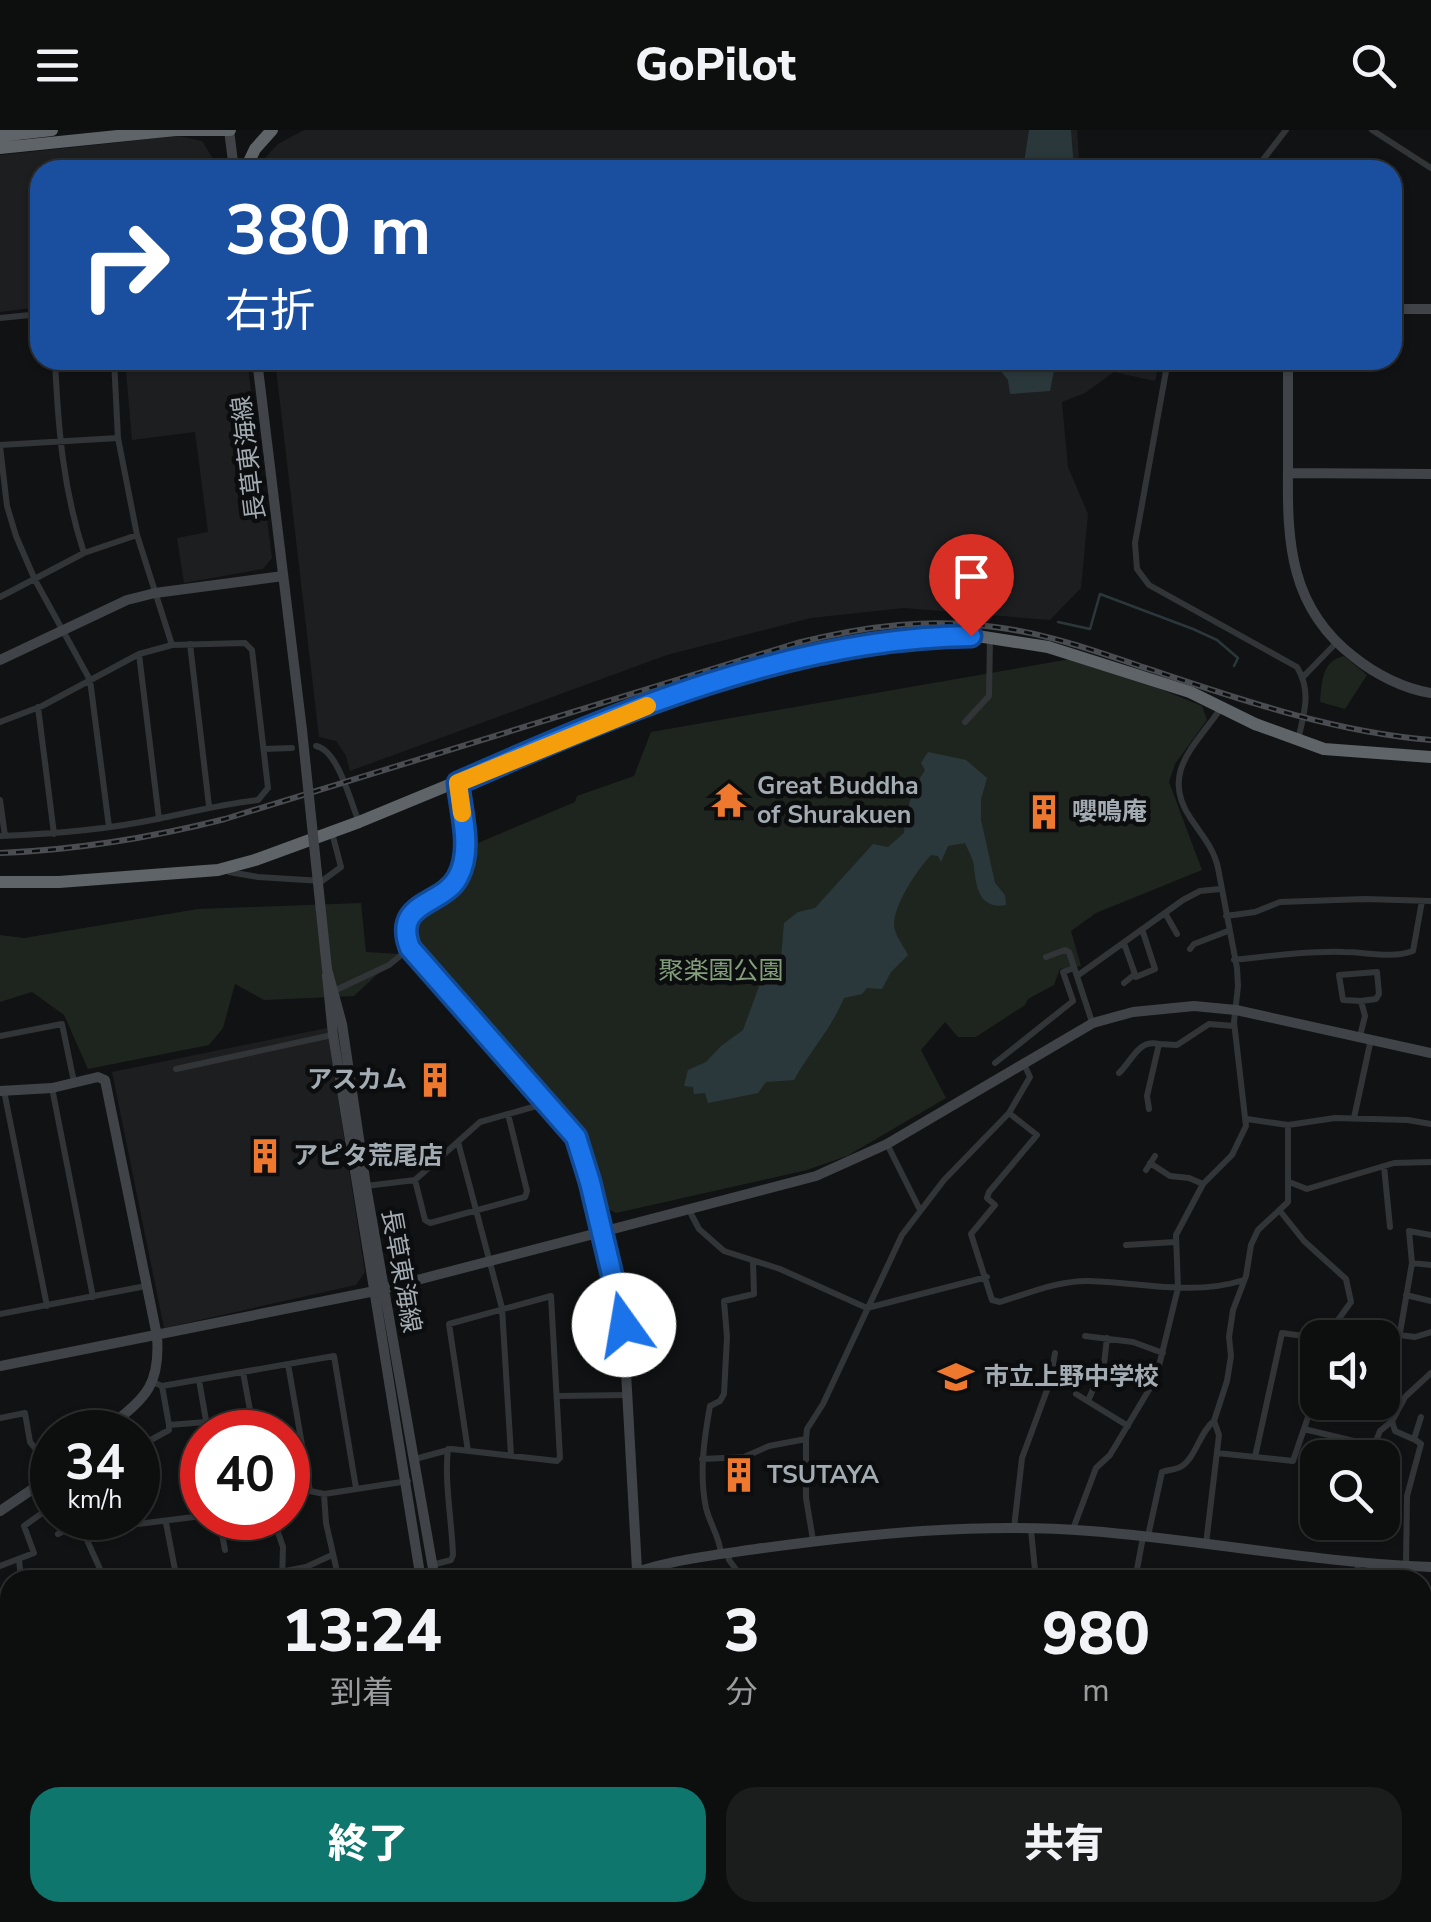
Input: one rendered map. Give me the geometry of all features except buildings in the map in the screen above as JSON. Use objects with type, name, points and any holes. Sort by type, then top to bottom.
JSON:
[{"type":"highway","points":[[0,136],[52,130]]},
{"type":"highway","points":[[0,148],[177,130],[229,130]]},
{"type":"highway","points":[[250,160],[272,130]]},
{"type":"highway","points":[[0,882],[59,882],[218,870],[359,822],[592,726],[720,679],[834,651],[931,636],[990,637],[1048,646],[1154,679],[1324,749],[1431,757]]},
{"type":"street","points":[[229,130],[233,160]]},
{"type":"street","points":[[1263,160],[1286,130]]},
{"type":"street","points":[[1372,130],[1431,168]]},
{"type":"street","points":[[1402,308],[1431,309]]},
{"type":"street","points":[[0,318],[30,315]]},
{"type":"street","points":[[55,370],[68,504],[84,553]]},
{"type":"street","points":[[115,370],[118,438],[137,535],[172,645]]},
{"type":"street","name":"長草東海線","points":[[258,370],[302,730],[333,1035],[433,1570]]},
{"type":"street","points":[[1166,370],[1135,544],[1137,569],[1149,585],[1287,660],[1303,677],[1308,695],[1298,740]]},
{"type":"street","points":[[1288,370],[1286,515],[1292,559],[1312,608],[1337,642],[1366,667],[1431,693]]},
{"type":"street","points":[[109,827],[90,680],[16,536],[7,506],[0,445],[118,438]]},
{"type":"street","points":[[1288,473],[1431,474]]},
{"type":"street","points":[[0,597],[84,553],[137,535]]},
{"type":"street","points":[[0,660],[128,600],[283,576]]},
{"type":"street","points":[[965,722],[989,696],[990,637]]},
{"type":"street","points":[[1303,677],[1337,642]]},
{"type":"street","points":[[190,644],[209,806]]},
{"type":"street","points":[[0,722],[38,707],[139,654],[172,645],[250,645],[268,788],[262,798],[159,819],[54,834],[2,836],[0,800]]},
{"type":"street","points":[[139,654],[159,819]]},
{"type":"street","points":[[38,707],[54,834]]},
{"type":"street","points":[[1073,1530],[1096,1468],[1110,1455],[1151,1388],[1178,1288],[1176,1242],[1204,1184],[1232,1155],[1247,1119],[1234,1026],[1238,986],[1214,852],[1181,804],[1178,790],[1184,758],[1221,708]]},
{"type":"street","points":[[316,746],[333,757],[359,822]]},
{"type":"street","points":[[264,749],[292,748]]},
{"type":"street","points":[[458,783],[464,829],[460,872],[448,890],[416,909],[406,928],[410,948],[576,1137],[623,1318],[637,1570]]},
{"type":"street","points":[[218,870],[258,877],[322,880],[341,867],[332,832]]},
{"type":"street","points":[[995,1063],[1073,1001],[1063,972],[1075,972],[1200,891],[1220,889]]},
{"type":"street","points":[[1226,916],[1255,912],[1280,902],[1365,898],[1426,901],[1413,952],[1407,954],[1370,957],[1340,951],[1234,960]]},
{"type":"street","points":[[1165,913],[1177,934]]},
{"type":"street","points":[[1120,945],[1125,946],[1136,977],[1155,969],[1142,929]]},
{"type":"street","points":[[1190,950],[1194,944],[1228,931]]},
{"type":"street","points":[[336,990],[389,966],[410,948]]},
{"type":"street","points":[[1046,957],[1069,952],[1093,1023]]},
{"type":"street","name":"長草東海線","points":[[328,968],[336,990],[366,1186],[419,1570]]},
{"type":"street","points":[[1377,972],[1379,994],[1376,999],[1361,1001],[1343,1000],[1338,976],[1377,972]]},
{"type":"street","points":[[1124,983],[1136,974]]},
{"type":"street","points":[[1354,1118],[1366,1037],[1361,1001]]},
{"type":"street","points":[[0,1366],[380,1290],[832,1171],[887,1144],[1093,1023],[1133,1012],[1178,1006],[1236,1010],[1431,1052]]},
{"type":"street","points":[[0,1036],[62,1024],[74,1082]]},
{"type":"street","points":[[1119,1072],[1140,1046],[1149,1042],[1176,1045],[1209,1024],[1234,1026]]},
{"type":"street","points":[[176,1068],[333,1035]]},
{"type":"street","points":[[1149,1109],[1147,1096],[1159,1044]]},
{"type":"street","points":[[813,1540],[806,1498],[807,1428],[902,1235],[944,1180],[1008,1113],[1030,1077],[1023,1062]]},
{"type":"street","points":[[47,1306],[2,1091],[52,1088],[98,1078],[104,1080],[157,1336],[158,1384],[169,1430],[160,1435]]},
{"type":"street","points":[[52,1088],[93,1297]]},
{"type":"street","points":[[366,1186],[415,1180],[480,1122],[548,1102]]},
{"type":"street","points":[[1008,1113],[1037,1135],[989,1192],[987,1198],[996,1205],[971,1234],[988,1277],[992,1300],[1000,1302],[1059,1284],[1088,1281],[1219,1288],[1244,1280]]},
{"type":"street","points":[[415,1180],[425,1220],[430,1224],[527,1194],[508,1114]]},
{"type":"street","points":[[1247,1119],[1288,1124],[1354,1118],[1431,1124]]},
{"type":"street","points":[[1288,1124],[1288,1202]]},
{"type":"street","points":[[458,1142],[502,1308],[510,1456]]},
{"type":"street","points":[[887,1144],[920,1210]]},
{"type":"street","points":[[1206,1544],[1219,1435],[1214,1421],[1232,1356],[1232,1310],[1258,1230],[1306,1190],[1394,1162],[1431,1162]]},
{"type":"street","points":[[1150,1163],[1170,1176],[1204,1184]]},
{"type":"street","points":[[1384,1166],[1390,1228]]},
{"type":"street","points":[[1289,1182],[1306,1190]]},
{"type":"street","points":[[689,1209],[699,1229],[724,1251],[780,1269],[867,1308],[988,1277]]},
{"type":"street","points":[[1280,1211],[1348,1284],[1351,1302],[1338,1320]]},
{"type":"street","points":[[1400,1329],[1412,1262],[1409,1232],[1431,1235]]},
{"type":"street","points":[[1126,1245],[1176,1242]]},
{"type":"street","points":[[736,1570],[724,1553],[706,1511],[702,1459],[710,1406],[720,1402],[724,1394],[724,1301],[754,1294],[753,1262]]},
{"type":"street","points":[[1412,1262],[1431,1265]]},
{"type":"street","points":[[0,1314],[147,1286]]},
{"type":"street","points":[[1406,1295],[1431,1301]]},
{"type":"street","points":[[415,1459],[448,1449],[468,1452],[558,1461],[551,1296],[449,1324],[468,1452]]},
{"type":"street","points":[[1400,1335],[1415,1337],[1431,1332]]},
{"type":"street","points":[[1255,1457],[1282,1333],[1300,1336]]},
{"type":"street","points":[[1085,1336],[1133,1342],[1163,1353]]},
{"type":"street","points":[[1088,1402],[1104,1364],[1107,1338]]},
{"type":"street","points":[[1014,1528],[1022,1458],[1050,1382],[1055,1353]]},
{"type":"street","points":[[130,1410],[158,1384],[334,1356],[356,1488]]},
{"type":"street","points":[[288,1364],[296,1410]]},
{"type":"street","points":[[243,1372],[250,1410]]},
{"type":"street","points":[[1400,1407],[1431,1372]]},
{"type":"street","points":[[200,1380],[204,1410]]},
{"type":"street","points":[[1076,1394],[1128,1426]]},
{"type":"street","points":[[558,1396],[628,1395]]},
{"type":"street","points":[[0,1418],[25,1413],[30,1442]]},
{"type":"street","points":[[1414,1439],[1421,1416]]},
{"type":"street","points":[[1217,1453],[1293,1461],[1307,1420]]},
{"type":"street","points":[[1304,1429],[1374,1446],[1380,1431],[1392,1420]]},
{"type":"street","points":[[1392,1420],[1394,1431],[1421,1444],[1407,1496],[1406,1566]]},
{"type":"street","points":[[1137,1570],[1162,1472],[1183,1466],[1214,1421]]},
{"type":"street","points":[[168,1425],[180,1424]]},
{"type":"street","points":[[702,1459],[744,1458],[769,1446],[806,1439]]},
{"type":"street","points":[[432,1565],[454,1556],[445,1472],[448,1449]]},
{"type":"street","points":[[310,1491],[324,1494],[418,1479]]},
{"type":"street","points":[[0,1510],[30,1488]]},
{"type":"street","points":[[324,1494],[336,1570]]},
{"type":"street","points":[[160,1524],[180,1521]]},
{"type":"street","points":[[0,1566],[34,1553],[24,1526],[30,1522]]},
{"type":"street","points":[[166,1524],[175,1570]]},
{"type":"street","points":[[657,1570],[724,1553],[813,1540],[1014,1528],[1073,1530],[1431,1567]]},
{"type":"street","points":[[1031,1530],[1035,1570]]},
{"type":"street","points":[[87,1540],[100,1570]]},
{"type":"street","points":[[223,1540],[225,1550]]},
{"type":"street","points":[[281,1540],[284,1570],[306,1567],[332,1556]]},
{"type":"street","points":[[19,1559],[20,1570]]},
{"type":"street","points":[[1357,1570],[1359,1562]]},
{"type":"shaded area","points":[[304,130],[1077,130],[1079,160],[263,160],[278,144]]},
{"type":"shaded area","points":[[1029,130],[1071,130],[1073,160],[1024,160]]},
{"type":"shaded area","points":[[179,136],[202,141],[214,160],[30,160],[30,308],[0,312],[0,155]]},
{"type":"shaded area","points":[[126,370],[248,370],[272,558],[263,569],[184,583],[177,538],[208,532],[195,432],[132,440]]},
{"type":"shaded area","points":[[276,370],[1158,370],[1155,381],[1114,372],[1085,393],[1062,402],[1068,467],[1088,514],[1081,588],[1050,620],[904,608],[811,618],[667,655],[350,771],[336,741],[319,737]]},
{"type":"shaded area","points":[[1000,370],[1054,370],[1050,391],[1010,394],[1008,380]]},
{"type":"shaded area","points":[[928,752],[966,760],[987,778],[981,820],[995,883],[1005,895],[1006,905],[990,904],[981,895],[965,843],[948,846],[941,862],[938,856],[931,855],[907,888],[895,917],[896,932],[908,955],[891,972],[882,989],[867,988],[862,994],[844,998],[794,1080],[766,1082],[758,1093],[708,1103],[705,1093],[694,1094],[693,1087],[684,1086],[688,1070],[706,1062],[743,1030],[764,973],[780,971],[784,923],[798,912],[815,908],[873,844],[888,847],[904,833],[910,800],[925,770],[921,763]]},
{"type":"shaded area","name":"アピタ荒尾店","points":[[327,1028],[365,1272],[356,1285],[164,1328],[112,1072]]},
{"type":"green space","points":[[1344,656],[1367,675],[1345,709],[1320,702],[1327,668]]},
{"type":"green space","name":"聚楽園公園","points":[[1082,657],[1202,706],[1207,720],[1175,764],[1169,782],[1202,870],[1096,913],[1071,931],[1081,966],[1060,969],[1054,985],[976,1037],[958,1037],[945,1022],[921,1050],[946,1098],[847,1156],[807,1170],[616,1213],[608,1209],[576,1137],[420,943],[417,933],[421,917],[457,894],[478,843],[575,802],[577,796],[634,776],[651,732]]},
{"type":"green space","points":[[361,903],[366,952],[399,954],[354,996],[264,1000],[235,984],[223,1028],[209,1045],[88,1069],[64,1015],[32,992],[0,1002],[0,935],[24,938],[198,909]]},
{"type":"waterway","points":[[1058,622],[1090,629],[1100,594],[1217,640],[1238,658],[1234,666]]},
{"type":"railway","points":[[0,853],[113,842],[225,819],[797,643],[899,625],[950,623],[1039,635],[1288,713],[1359,730],[1431,740]]},
{"type":"slow traffic","points":[[462,813],[458,783],[647,706]]},
{"type":"place","name":"Great Buddha of Shurakuen","points":[[729,800]]},
{"type":"place","name":"嚶鳴庵","points":[[1044,812]]},
{"type":"place","name":"アスカム","points":[[435,1080]]},
{"type":"place","name":"アピタ荒尾店","points":[[265,1156]]},
{"type":"place","name":"市立上野中学校","points":[[956,1377]]},
{"type":"place","name":"TSUTAYA","points":[[739,1475]]},
{"type":"route","points":[[624,1325],[576,1137],[458,1006],[406,939],[406,928],[416,909],[448,890],[460,872],[465,846],[458,783],[592,726],[720,679],[834,651],[931,636],[971,636]]}]
